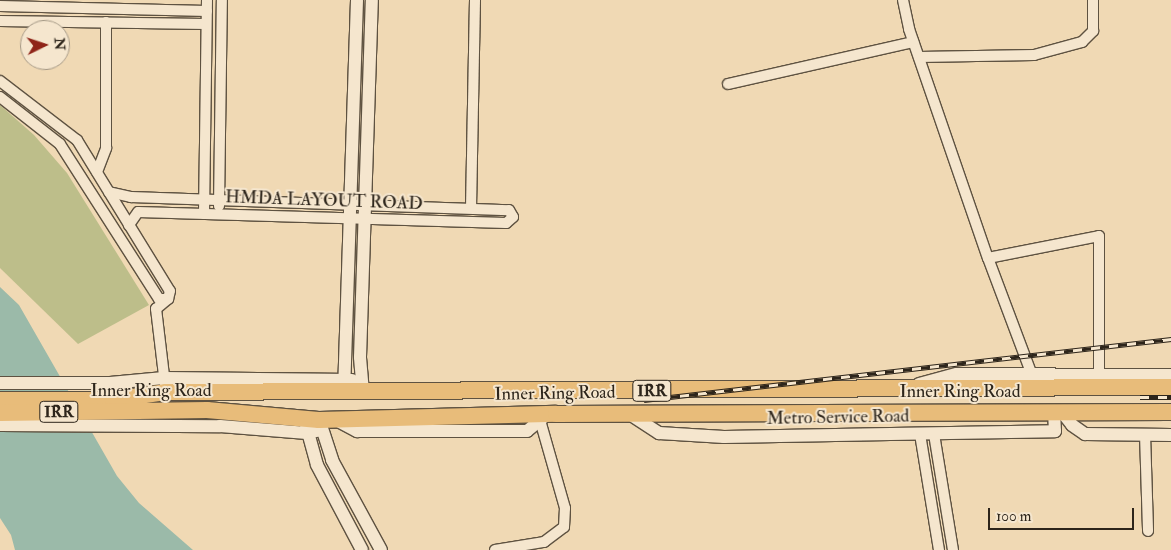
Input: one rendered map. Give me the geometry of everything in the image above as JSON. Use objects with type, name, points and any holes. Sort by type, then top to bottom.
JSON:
[{"type":"highway","name":"Inner Ring Road","points":[[0,400],[113,400],[165,385],[837,390],[1171,387]]},
{"type":"highway","points":[[863,389],[863,413]]},
{"type":"highway","points":[[837,390],[837,413]]},
{"type":"highway","name":"Inner Ring Road","points":[[0,413],[207,410],[313,426],[336,420],[544,417],[628,413],[1171,412]]},
{"type":"street","points":[[204,214],[207,0]]},
{"type":"street","points":[[219,214],[222,0]]},
{"type":"street","points":[[345,386],[357,0]]},
{"type":"street","points":[[363,386],[360,357],[372,0]]},
{"type":"street","points":[[472,222],[475,0]]},
{"type":"street","points":[[902,0],[914,42],[988,258],[1032,375]]},
{"type":"street","points":[[919,57],[1034,55],[1082,42],[1093,31],[1093,0]]},
{"type":"street","points":[[206,24],[4,21],[5,6],[207,11]]},
{"type":"street","points":[[97,172],[106,148],[106,22]]},
{"type":"street","points":[[206,35],[221,35]]},
{"type":"street","points":[[728,84],[914,42]]},
{"type":"street","points":[[0,81],[77,140],[170,291],[168,300],[156,309],[165,385],[0,383]]},
{"type":"street","points":[[0,97],[60,144],[159,299],[168,300]]},
{"type":"street","points":[[60,144],[62,127]]},
{"type":"street","points":[[109,192],[131,197],[471,208]]},
{"type":"street","name":"HMDA LAYOUT ROAD","points":[[129,225],[138,212],[472,222],[510,222],[513,217],[509,210],[471,208]]},
{"type":"street","points":[[988,258],[1099,236],[1099,375]]},
{"type":"street","points":[[899,389],[956,374],[1171,374]]},
{"type":"street","points":[[1058,412],[1085,434],[1171,434]]},
{"type":"street","name":"Metro Service Road","points":[[628,413],[659,433],[724,437],[1055,432],[1058,412]]},
{"type":"street","points":[[495,550],[544,542],[564,527],[565,508],[544,417]]},
{"type":"street","points":[[0,425],[313,426]]},
{"type":"street","points":[[313,426],[317,465],[362,550]]},
{"type":"street","points":[[313,426],[381,550]]},
{"type":"street","points":[[920,434],[939,550]]},
{"type":"street","points":[[934,434],[953,550]]},
{"type":"street","points":[[1145,434],[1148,532]]},
{"type":"green space","points":[[0,105],[34,135],[67,173],[149,305],[78,344],[0,268]]},
{"type":"shaded area","points":[[0,287],[19,305],[117,476],[139,503],[193,550],[15,550],[11,535],[0,518]]},
{"type":"railway","points":[[644,400],[1171,339]]},
{"type":"railway","points":[[1140,397],[1171,397]]}]
